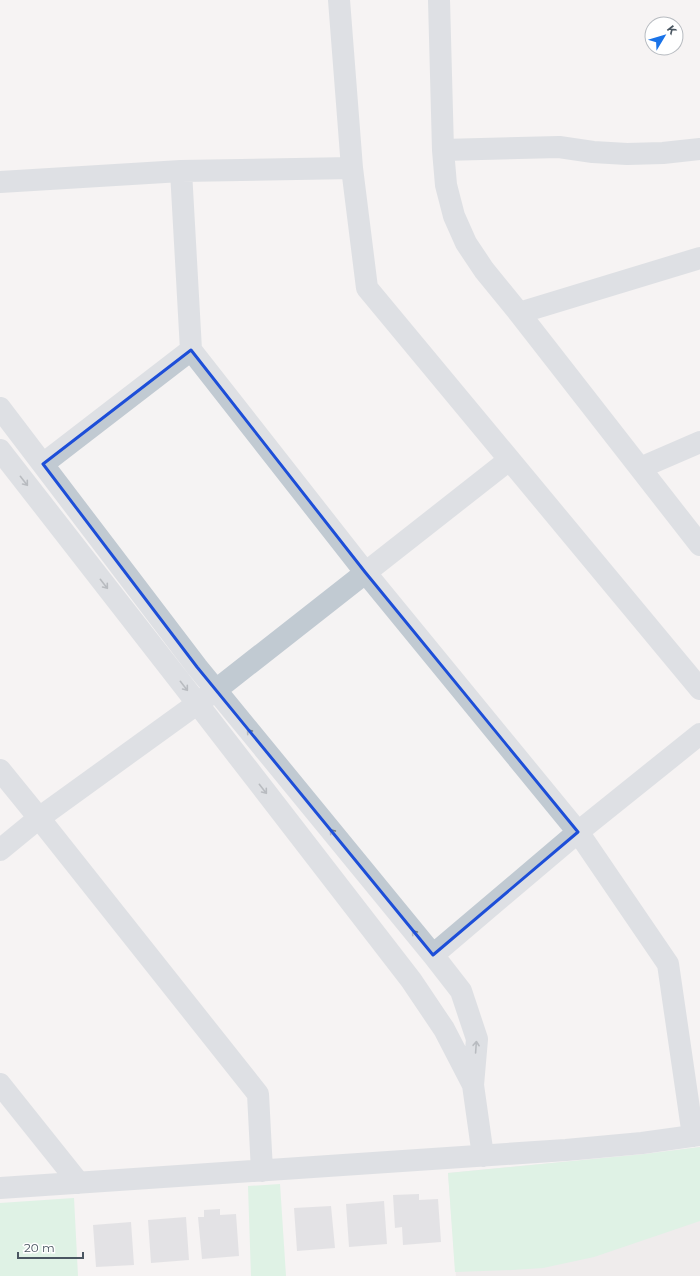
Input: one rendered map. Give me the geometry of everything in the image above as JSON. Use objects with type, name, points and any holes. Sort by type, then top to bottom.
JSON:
[{"type":"street","points":[[339,0],[352,168],[367,288],[700,689]]},
{"type":"street","points":[[439,0],[442,150],[446,185],[454,216],[466,243],[484,270],[700,545]]},
{"type":"street","points":[[442,150],[559,147],[593,152],[627,154],[663,153],[700,149]]},
{"type":"street","points":[[0,182],[181,171],[352,168]]},
{"type":"street","points":[[0,1188],[483,1156],[634,1144],[696,1136],[668,964],[578,832],[365,572],[191,350],[181,171]]},
{"type":"street","points":[[519,313],[700,258]]},
{"type":"street","points":[[43,464],[191,350]]},
{"type":"street","points":[[0,408],[192,661],[461,991],[477,1039],[473,1085],[483,1156]]},
{"type":"street","points":[[640,468],[700,442]]},
{"type":"street","points":[[0,450],[411,980],[444,1029],[473,1085]]},
{"type":"street","points":[[0,850],[39,818],[216,690],[509,460]]},
{"type":"street","points":[[433,955],[578,832],[700,734]]},
{"type":"street","points":[[0,770],[258,1094],[262,1171]]},
{"type":"street","points":[[0,1084],[79,1183]]},
{"type":"highlighted area","points":[[191,350],[365,572],[578,832],[433,955],[197,667],[43,464]]},
{"type":"shaded area","points":[[700,1147],[700,1276],[456,1276],[448,1173],[645,1154]]},
{"type":"green space","points":[[700,1147],[700,1221],[594,1257],[543,1268],[455,1272],[448,1173],[645,1154]]},
{"type":"green space","points":[[280,1184],[286,1276],[251,1276],[248,1186]]},
{"type":"green space","points":[[74,1198],[78,1276],[0,1276],[0,1203]]},
{"type":"building","points":[[419,1194],[419,1200],[438,1199],[441,1242],[403,1245],[402,1227],[395,1228],[393,1195]]},
{"type":"building","points":[[384,1201],[387,1244],[349,1247],[346,1204]]},
{"type":"building","points":[[331,1206],[335,1248],[297,1251],[294,1208]]},
{"type":"building","points":[[220,1209],[220,1215],[236,1214],[239,1256],[202,1259],[198,1217],[204,1217],[204,1210]]},
{"type":"building","points":[[186,1217],[189,1260],[151,1263],[148,1220]]},
{"type":"building","points":[[131,1222],[134,1265],[96,1267],[93,1225]]}]
